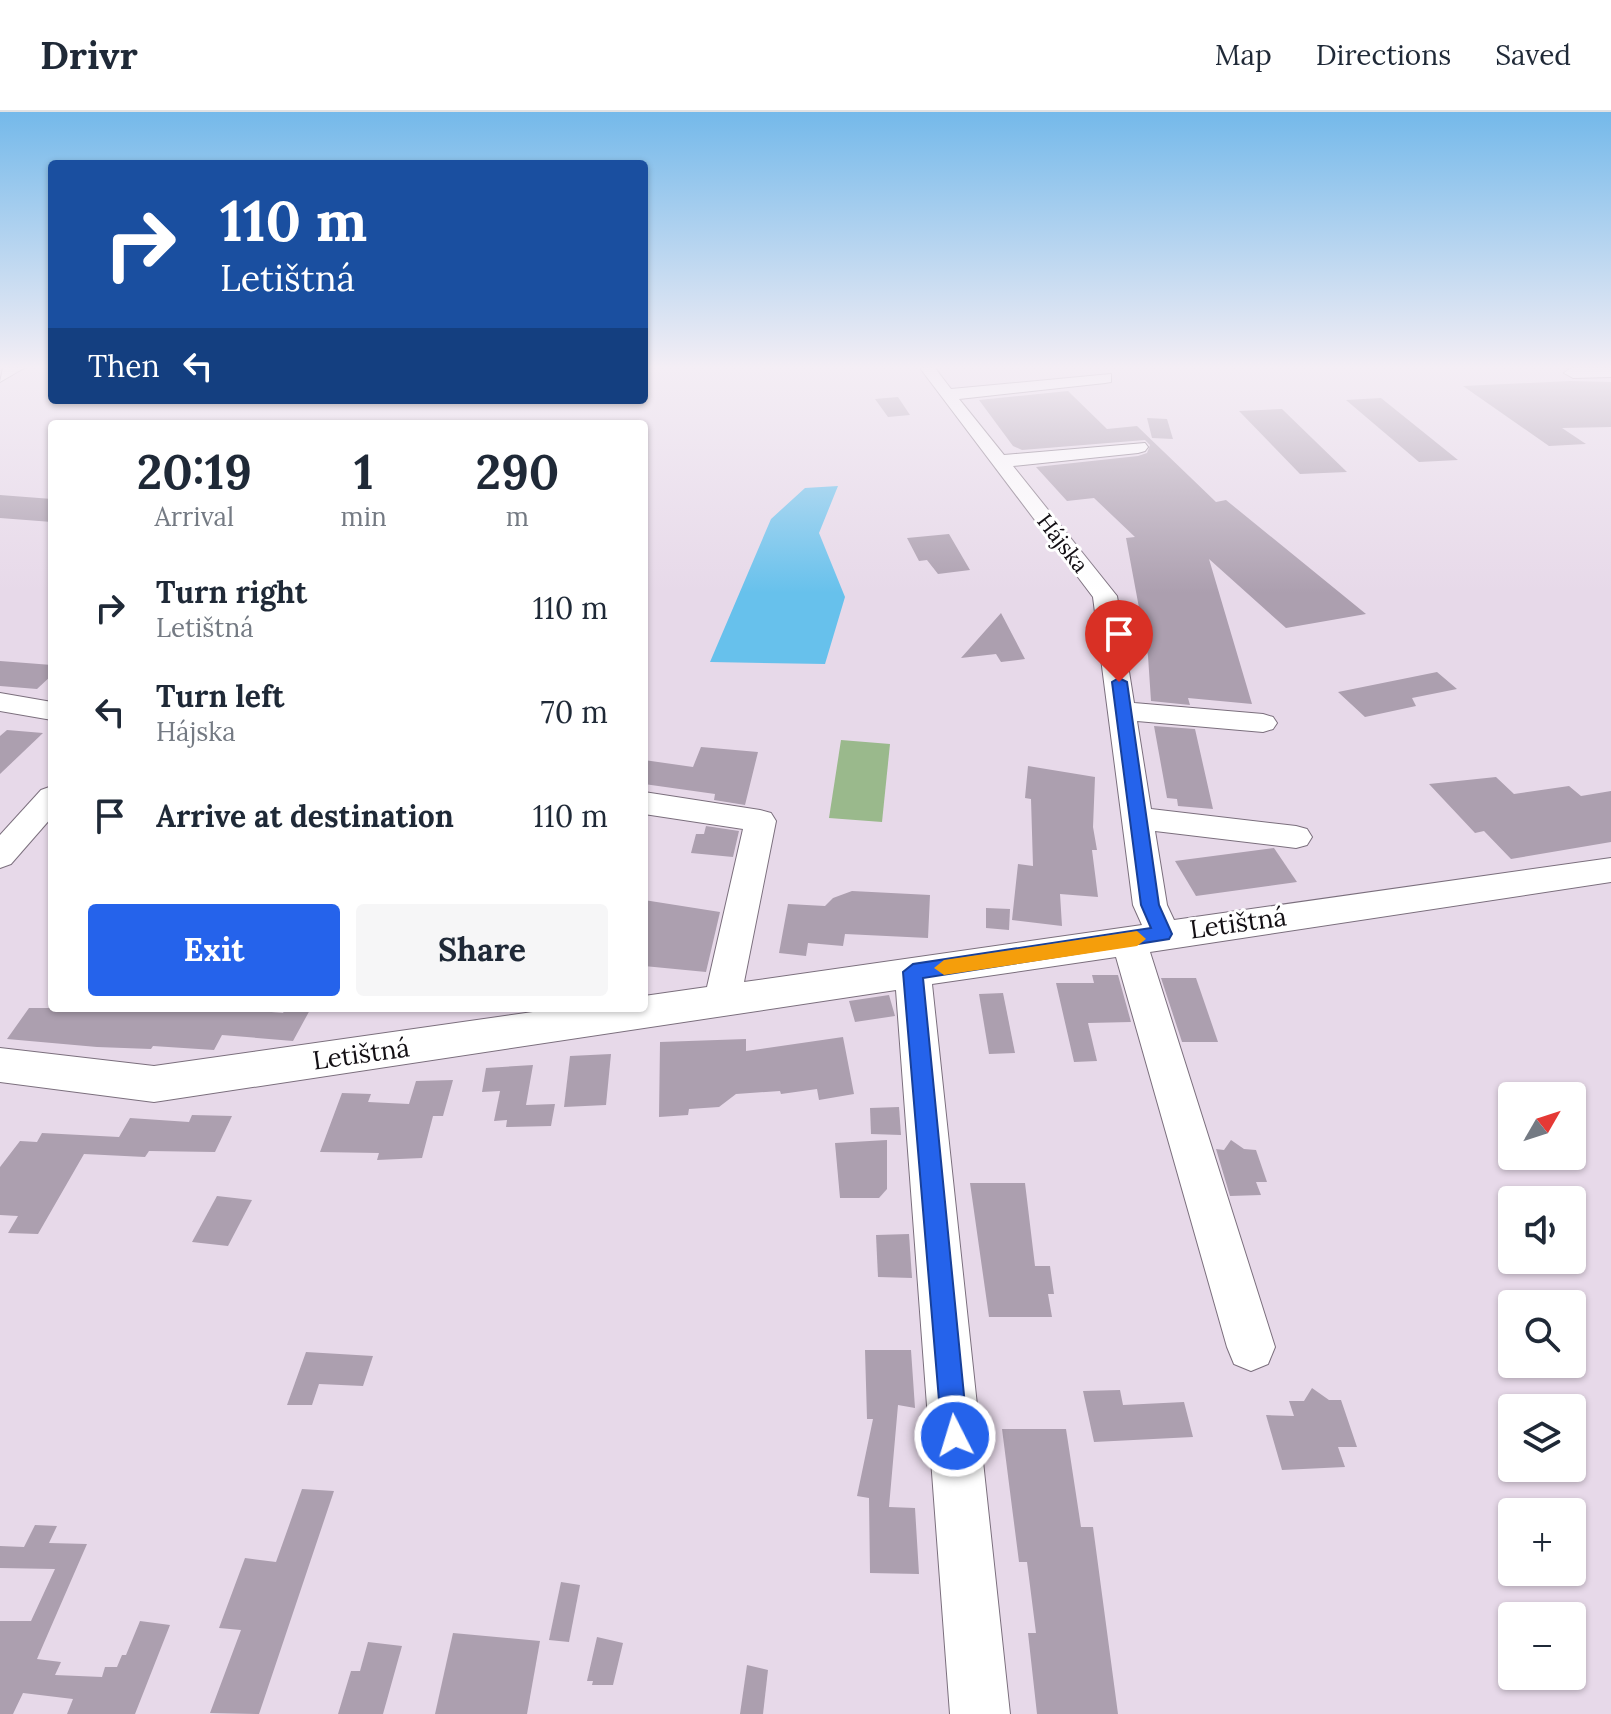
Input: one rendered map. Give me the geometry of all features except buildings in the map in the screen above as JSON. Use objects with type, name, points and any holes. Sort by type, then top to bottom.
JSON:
[{"type":"street","name":"Hájska","points":[[985,443],[1105,596],[1150,905],[1146,937],[1251,1347]]},
{"type":"street","points":[[1000,461],[1138,447]]},
{"type":"street","points":[[0,702],[48,710]]},
{"type":"street","points":[[1124,711],[1263,723]]},
{"type":"street","points":[[0,856],[48,802]]},
{"type":"street","points":[[648,804],[760,821],[722,1001]]},
{"type":"street","points":[[1138,818],[1296,837]]},
{"type":"street","name":"Letištná","points":[[648,1012],[1611,870]]},
{"type":"street","points":[[913,972],[980,1714]]},
{"type":"street","name":"Letištná","points":[[0,1065],[154,1084],[647,1012]]},
{"type":"green space","points":[[841,740],[890,744],[882,822],[829,818]]},
{"type":"water","points":[[838,486],[819,533],[845,597],[825,664],[710,662],[771,519],[805,488]]},
{"type":"slow traffic","points":[[944,968],[1137,939]]},
{"type":"route","points":[[955,1436],[913,972],[1163,934],[1150,905],[1119,682]]}]
